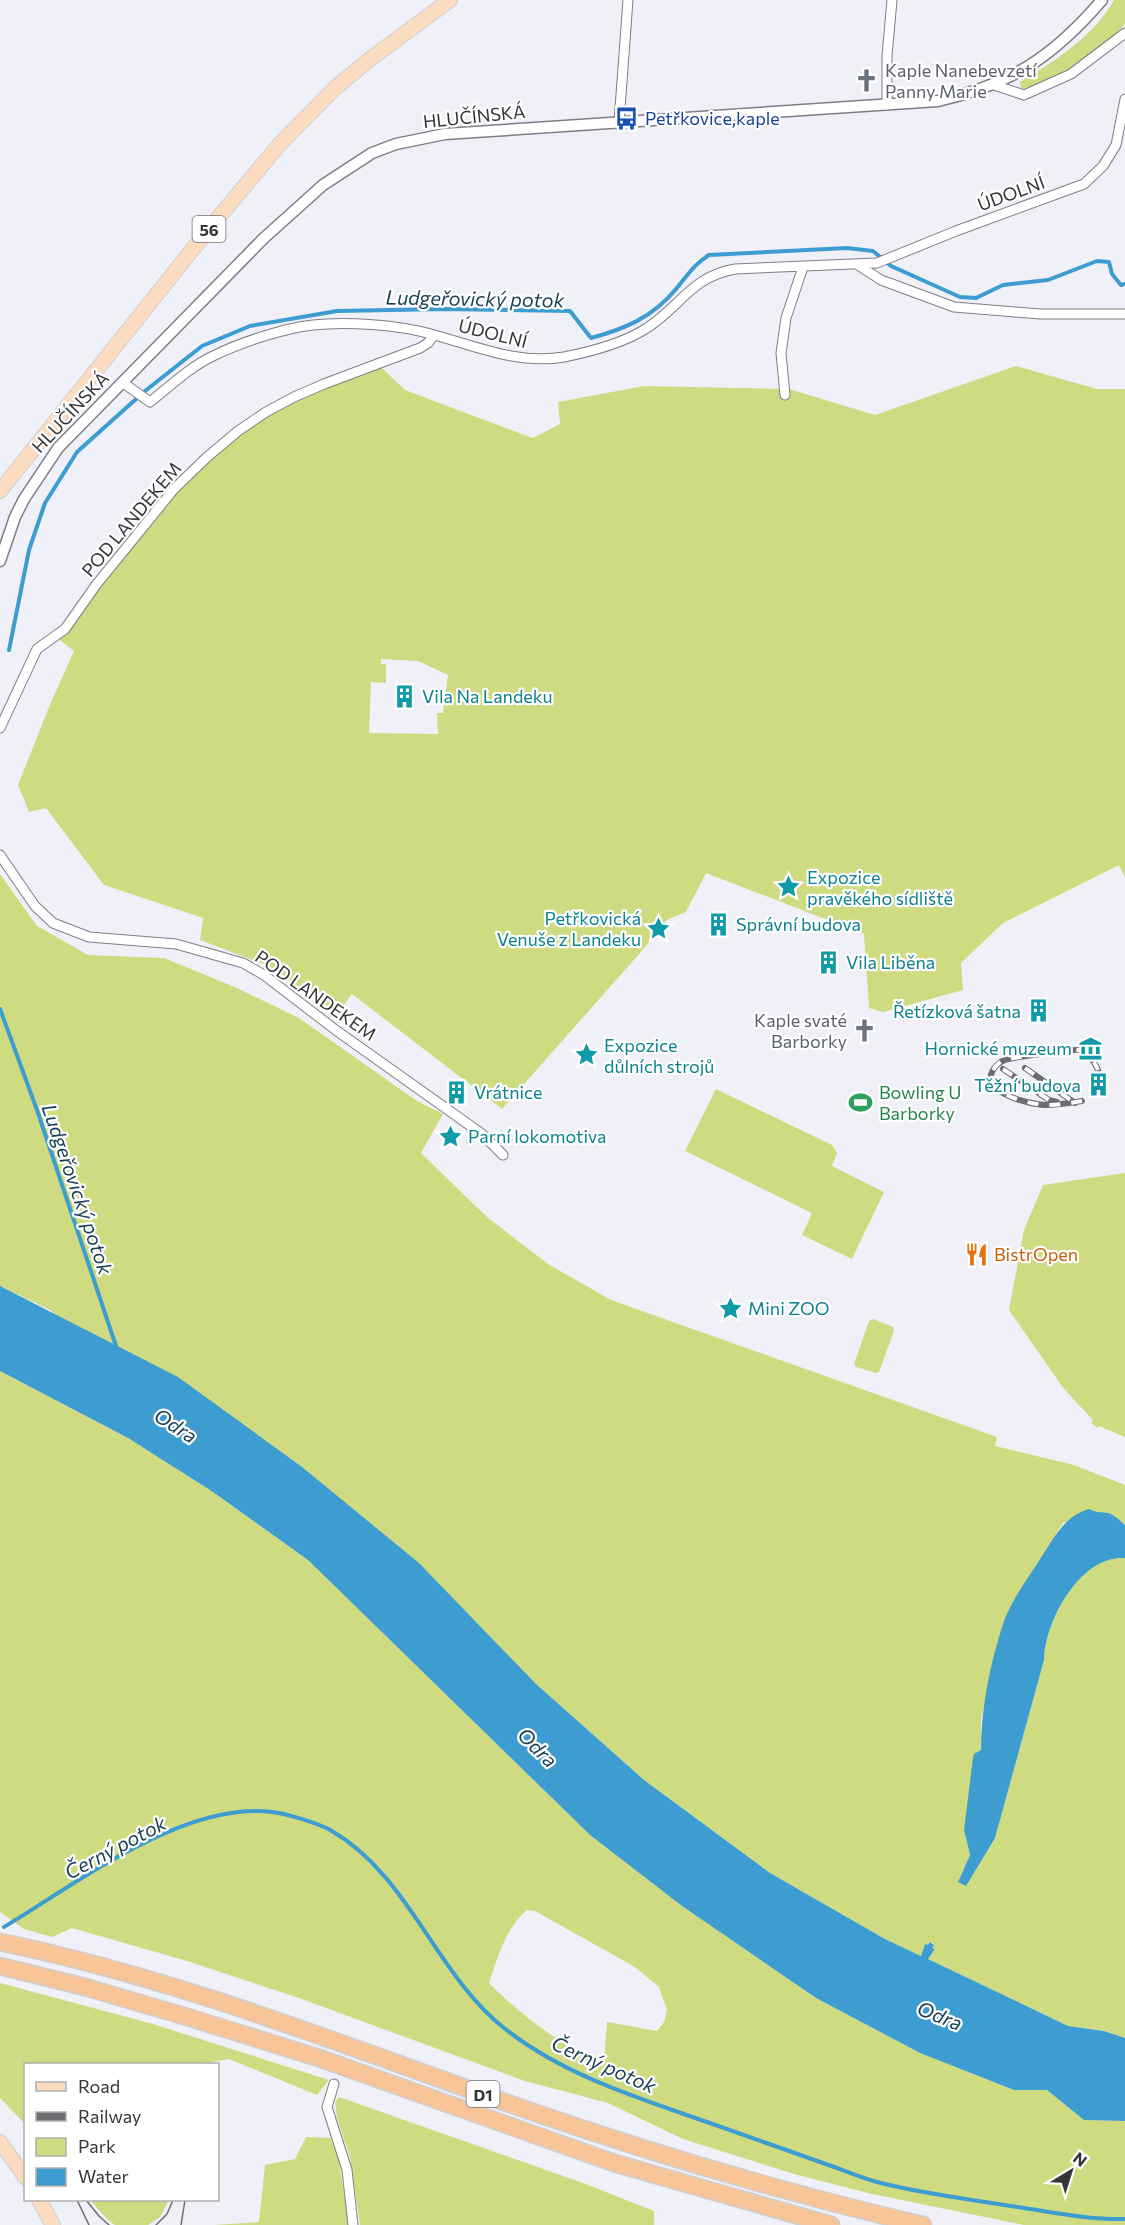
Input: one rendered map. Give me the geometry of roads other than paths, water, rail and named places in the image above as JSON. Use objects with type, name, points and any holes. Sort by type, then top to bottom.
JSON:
[{"type":"highway","name":"D1","points":[[0,1942],[47,1952],[188,1992],[626,2143],[837,2205],[923,2225]]},
{"type":"highway","name":"D1","points":[[7,1967],[184,2016],[319,2058],[614,2163],[831,2225]]},
{"type":"main road","name":"56","points":[[0,491],[204,235],[279,145],[335,88],[450,0]]},
{"type":"main road","points":[[0,2142],[24,2175]]},
{"type":"main road","points":[[40,2201],[53,2225]]},
{"type":"street","points":[[619,122],[628,0]]},
{"type":"street","points":[[887,105],[887,56],[892,0]]},
{"type":"street","name":"HLUČÍNSKÁ","points":[[0,561],[15,517],[44,466],[73,431],[302,202],[344,170],[372,153],[396,144],[445,134],[938,100],[994,85],[1024,70],[1055,49],[1081,25],[1102,0]]},
{"type":"street","points":[[994,85],[1024,95],[1071,74],[1125,33]]},
{"type":"street","name":"ÚDOLNÍ","points":[[122,382],[150,402],[213,356],[301,327],[324,324],[408,329],[503,355],[545,360],[591,350],[642,331],[704,278],[718,272],[735,268],[877,263],[1084,184],[1103,166],[1116,145],[1125,99]]},
{"type":"street","points":[[858,265],[881,280],[954,307],[1040,314],[1125,314]]},
{"type":"street","points":[[785,395],[781,353],[786,318],[803,267]]},
{"type":"street","name":"POD LANDEKEM","points":[[0,728],[37,649],[64,629],[96,585],[174,489],[206,458],[238,431],[266,412],[324,384],[420,348],[434,335]]},
{"type":"street","name":"POD LANDEKEM","points":[[0,848],[2,858],[35,906],[53,923],[90,938],[176,944],[243,963],[264,975],[337,1031],[482,1134],[503,1155]]},
{"type":"street","points":[[334,2084],[327,2107],[347,2170],[353,2225]]},
{"type":"water","name":"Odra","points":[[0,1286],[178,1377],[302,1467],[419,1563],[535,1683],[644,1780],[770,1873],[885,1939],[921,1956],[925,1944],[928,1945],[930,1942],[934,1945],[932,1948],[935,1949],[928,1959],[1068,2026],[1104,2031],[1125,2038],[1125,2121],[1084,2120],[1047,2090],[1014,2090],[920,2053],[816,1998],[682,1906],[590,1835],[308,1560],[210,1490],[128,1438],[0,1371]]},
{"type":"water","points":[[1089,1509],[1111,1514],[1125,1525],[1125,1558],[1109,1560],[1094,1567],[1068,1593],[1058,1610],[1046,1644],[1044,1660],[995,1838],[966,1886],[958,1882],[970,1855],[964,1830],[973,1758],[974,1754],[981,1750],[987,1686],[1003,1624],[1015,1597],[1056,1534],[1073,1516]]},
{"type":"waterway","name":"Ludgeřovický potok","points":[[9,650],[29,550],[45,503],[77,452],[145,391],[202,346],[250,326],[337,311],[444,309],[570,311],[591,338],[638,321],[658,307],[695,266],[709,255],[847,248],[873,251],[891,266],[960,297],[976,298],[1003,285],[1048,280],[1097,261],[1109,262],[1112,274],[1121,285],[1125,284]]},
{"type":"waterway","name":"Ludgeřovický potok","points":[[0,1009],[37,1110],[116,1346],[115,1349]]},
{"type":"waterway","name":"Černý potok","points":[[4,1927],[101,1866],[175,1829],[212,1817],[249,1811],[284,1814],[327,1828],[359,1850],[403,1899],[459,1980],[480,2006],[527,2045],[576,2072],[654,2104],[877,2182],[929,2193],[1057,2213],[1125,2219]]},
{"type":"tram line","points":[[77,2201],[89,2225]]},
{"type":"tram line","points":[[87,2201],[109,2225]]},
{"type":"tram line","points":[[156,2225],[167,2214],[173,2201]]},
{"type":"tram line","points":[[181,2225],[185,2201]]},
{"type":"railway","points":[[1082,1101],[1045,1105],[1016,1099],[997,1089],[992,1082],[991,1074],[1004,1060],[1074,1050],[1083,1051],[1088,1055],[1098,1070]]},
{"type":"railway","points":[[1025,1068],[1075,1103]]},
{"type":"railway","points":[[1003,1069],[1049,1100],[1057,1102]]},
{"type":"place","name":"Kaple Nanebevzetí Panny Marie","points":[[867,80]]},
{"type":"place","name":"Petřkovice,kaple","points":[[627,118]]},
{"type":"place","name":"Vila Na Landeku","points":[[404,696]]},
{"type":"place","name":"Expozice pravěkého sídliště","points":[[789,887]]},
{"type":"place","name":"Správní budova","points":[[718,924]]},
{"type":"place","name":"Petřkovická Venuše z Landeku","points":[[659,928]]},
{"type":"place","name":"Vila Liběna","points":[[828,962]]},
{"type":"place","name":"Řetízková šatna","points":[[1039,1011]]},
{"type":"place","name":"Kaple svaté Barborky","points":[[865,1030]]},
{"type":"place","name":"Hornické muzeum","points":[[1090,1048]]},
{"type":"place","name":"Expozice důlních strojů","points":[[586,1055]]},
{"type":"place","name":"Těžní budova","points":[[1099,1085]]},
{"type":"place","name":"Vrátnice","points":[[456,1092]]},
{"type":"place","name":"Bowling U Barborky","points":[[861,1102]]},
{"type":"place","name":"Parní lokomotiva","points":[[450,1136]]},
{"type":"place","name":"BistrOpen","points":[[976,1254]]},
{"type":"place","name":"Mini ZOO","points":[[730,1308]]}]
